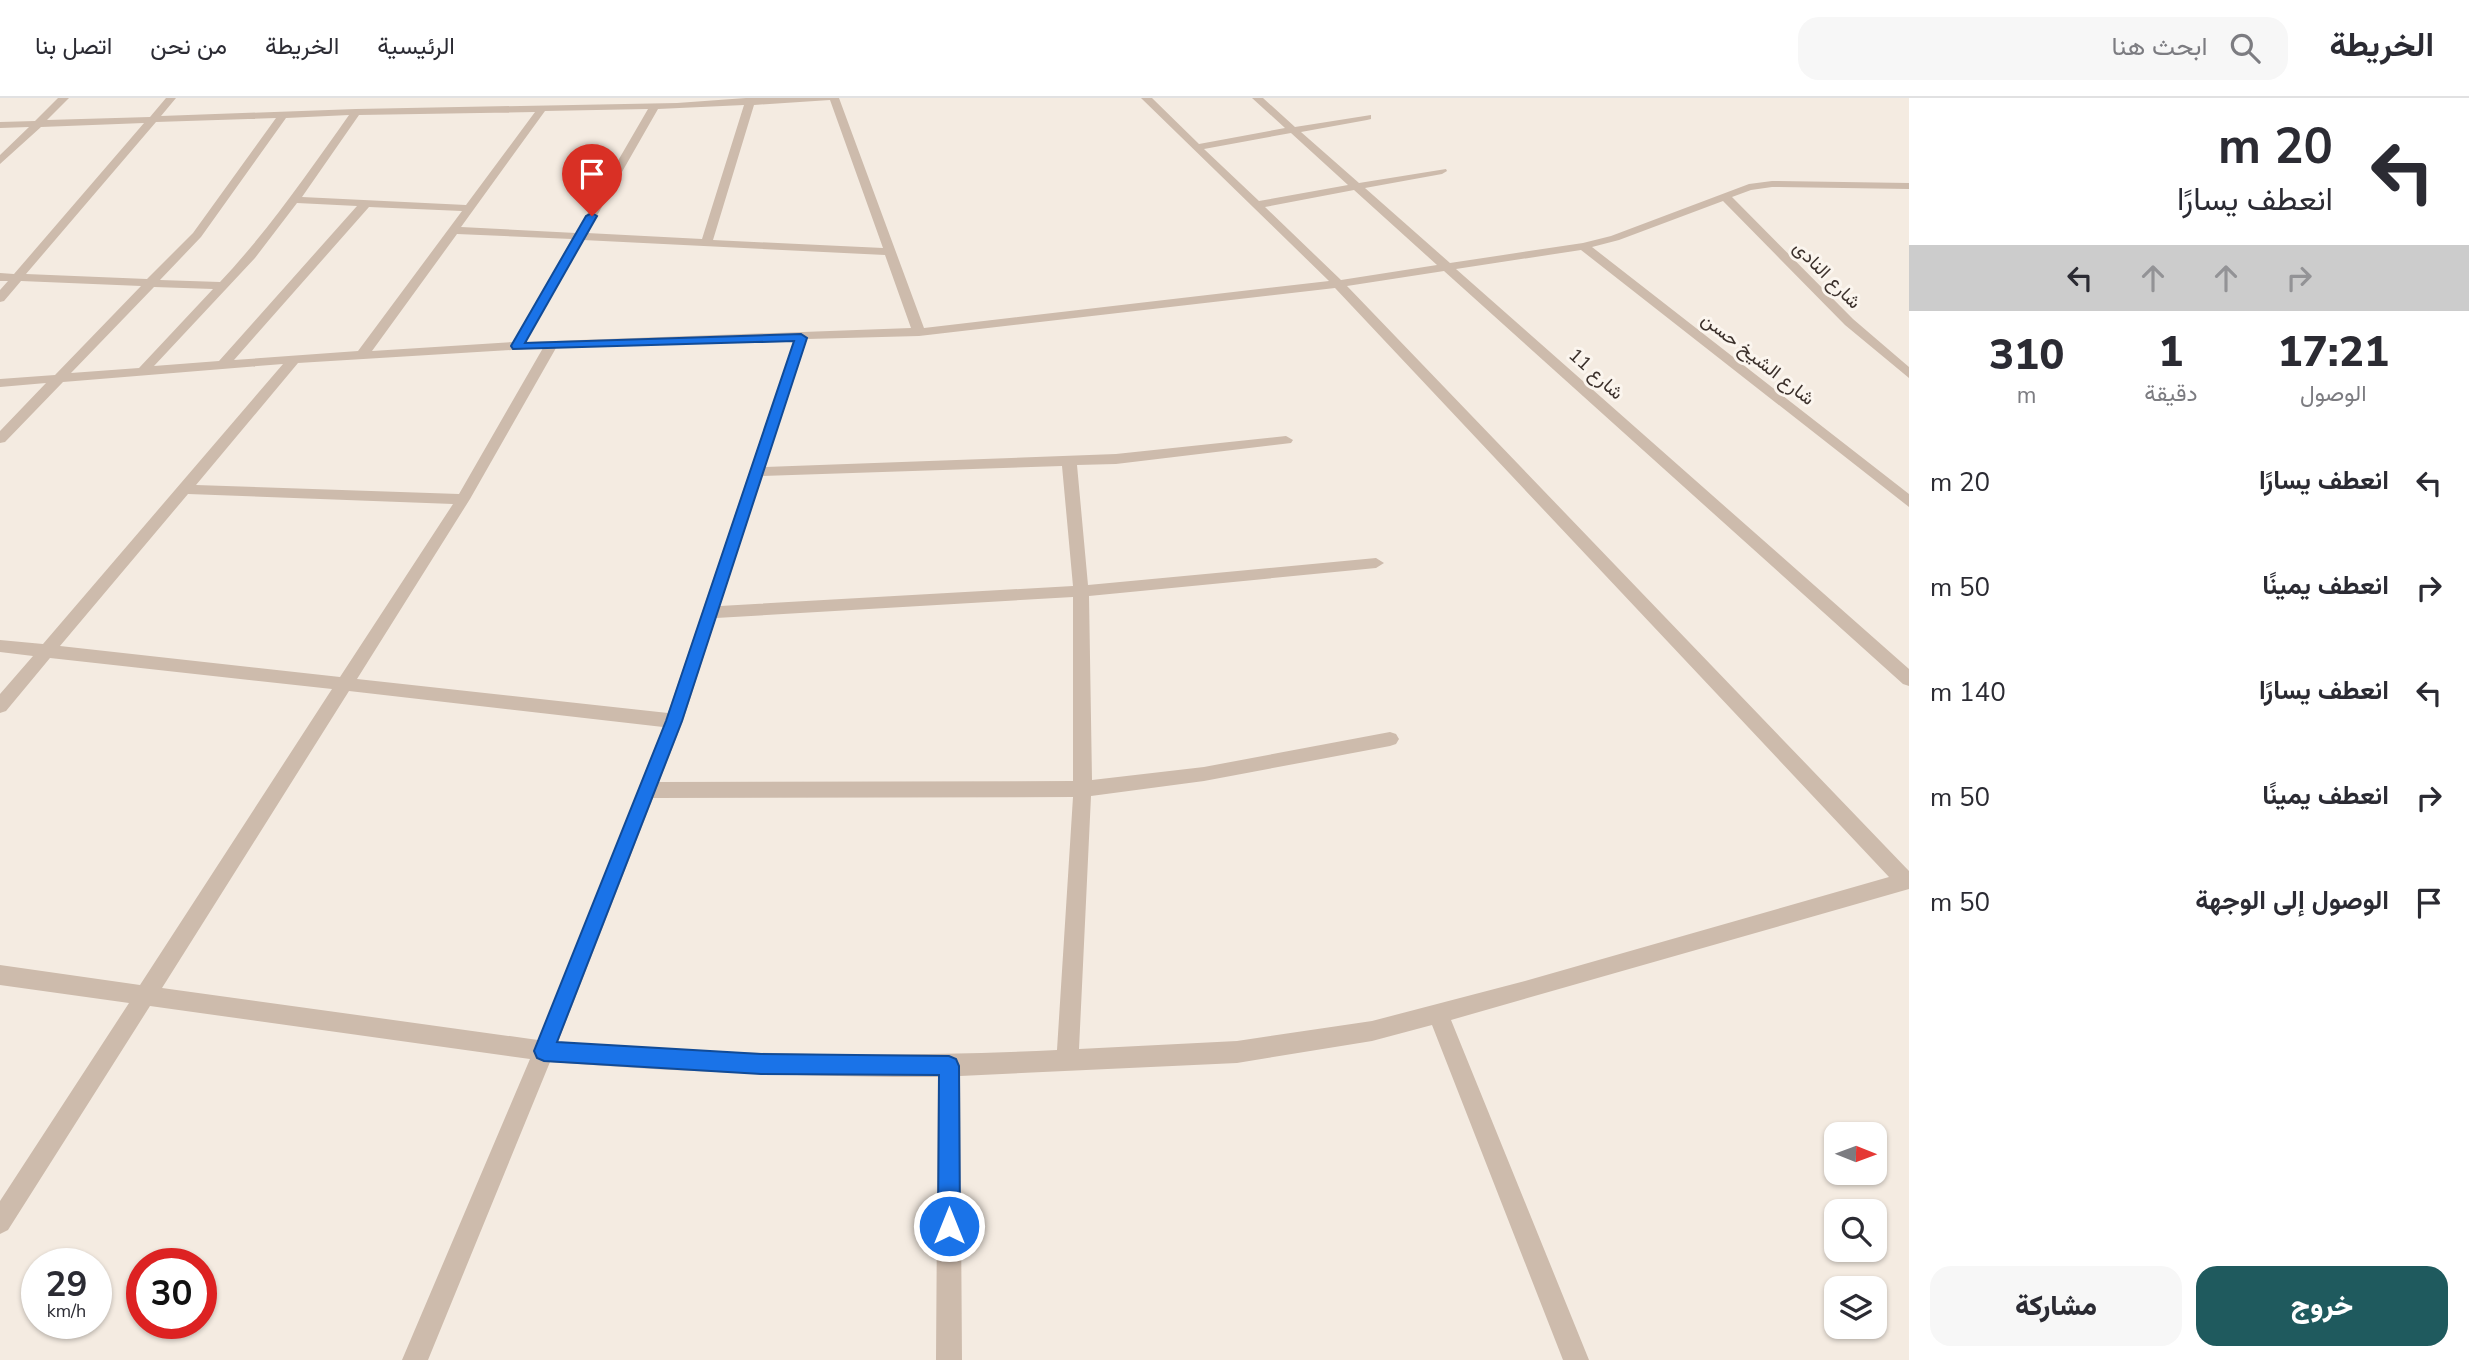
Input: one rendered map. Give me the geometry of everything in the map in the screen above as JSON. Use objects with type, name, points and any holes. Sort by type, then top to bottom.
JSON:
[{"type":"street","points":[[0,161],[64,98]]},
{"type":"street","points":[[0,298],[171,98]]},
{"type":"street","points":[[495,110],[498,98]]},
{"type":"street","points":[[0,125],[278,112],[541,109],[604,103],[654,107],[677,102],[828,98]]},
{"type":"street","points":[[834,98],[919,332]]},
{"type":"street","points":[[0,975],[544,1051],[761,1064],[949,1066],[1237,1052],[1372,1031],[1907,880],[1338,284],[1146,98]]},
{"type":"street","name":"شارع 11","points":[[1257,98],[1909,678]]},
{"type":"street","points":[[706,244],[751,101]]},
{"type":"street","points":[[517,346],[654,107]]},
{"type":"street","points":[[362,355],[541,109]]},
{"type":"street","points":[[0,439],[204,226],[278,112]]},
{"type":"street","points":[[142,372],[224,286],[295,200],[356,113]]},
{"type":"street","points":[[1197,147],[1367,117]]},
{"type":"street","points":[[1257,205],[1442,171]]},
{"type":"street","points":[[0,383],[293,359],[552,344],[801,338],[919,332],[1338,284],[1449,269],[1583,246],[1615,238],[1749,187],[1772,184],[1909,186]]},
{"type":"street","name":"شارع النادى","points":[[1724,196],[1849,322],[1909,374]]},
{"type":"street","points":[[295,200],[469,208]]},
{"type":"street","points":[[223,365],[365,204]]},
{"type":"street","points":[[453,230],[890,252]]},
{"type":"street","name":"شارع الشيخ حسن","points":[[1583,246],[1909,502]]},
{"type":"street","points":[[0,277],[224,286]]},
{"type":"street","points":[[415,1360],[544,1051],[674,721],[801,338]]},
{"type":"street","points":[[0,1222],[463,499],[552,344]]},
{"type":"street","points":[[0,706],[293,359]]},
{"type":"street","points":[[757,472],[1069,461],[1157,455],[1286,440]]},
{"type":"street","points":[[1067,1060],[1077,928],[1083,789],[1081,592],[1069,461]]},
{"type":"street","points":[[183,489],[463,499]]},
{"type":"street","points":[[709,613],[1081,592],[1376,563]]},
{"type":"street","points":[[0,646],[674,721]]},
{"type":"street","points":[[646,790],[1083,789],[1204,774],[1390,739]]},
{"type":"street","points":[[1438,1014],[1576,1360]]},
{"type":"street","points":[[949,1066],[949,1360]]},
{"type":"route","points":[[592,216],[517,346],[801,338],[674,721],[544,1051],[657,1060],[761,1064],[949,1066],[949,1226]]}]
